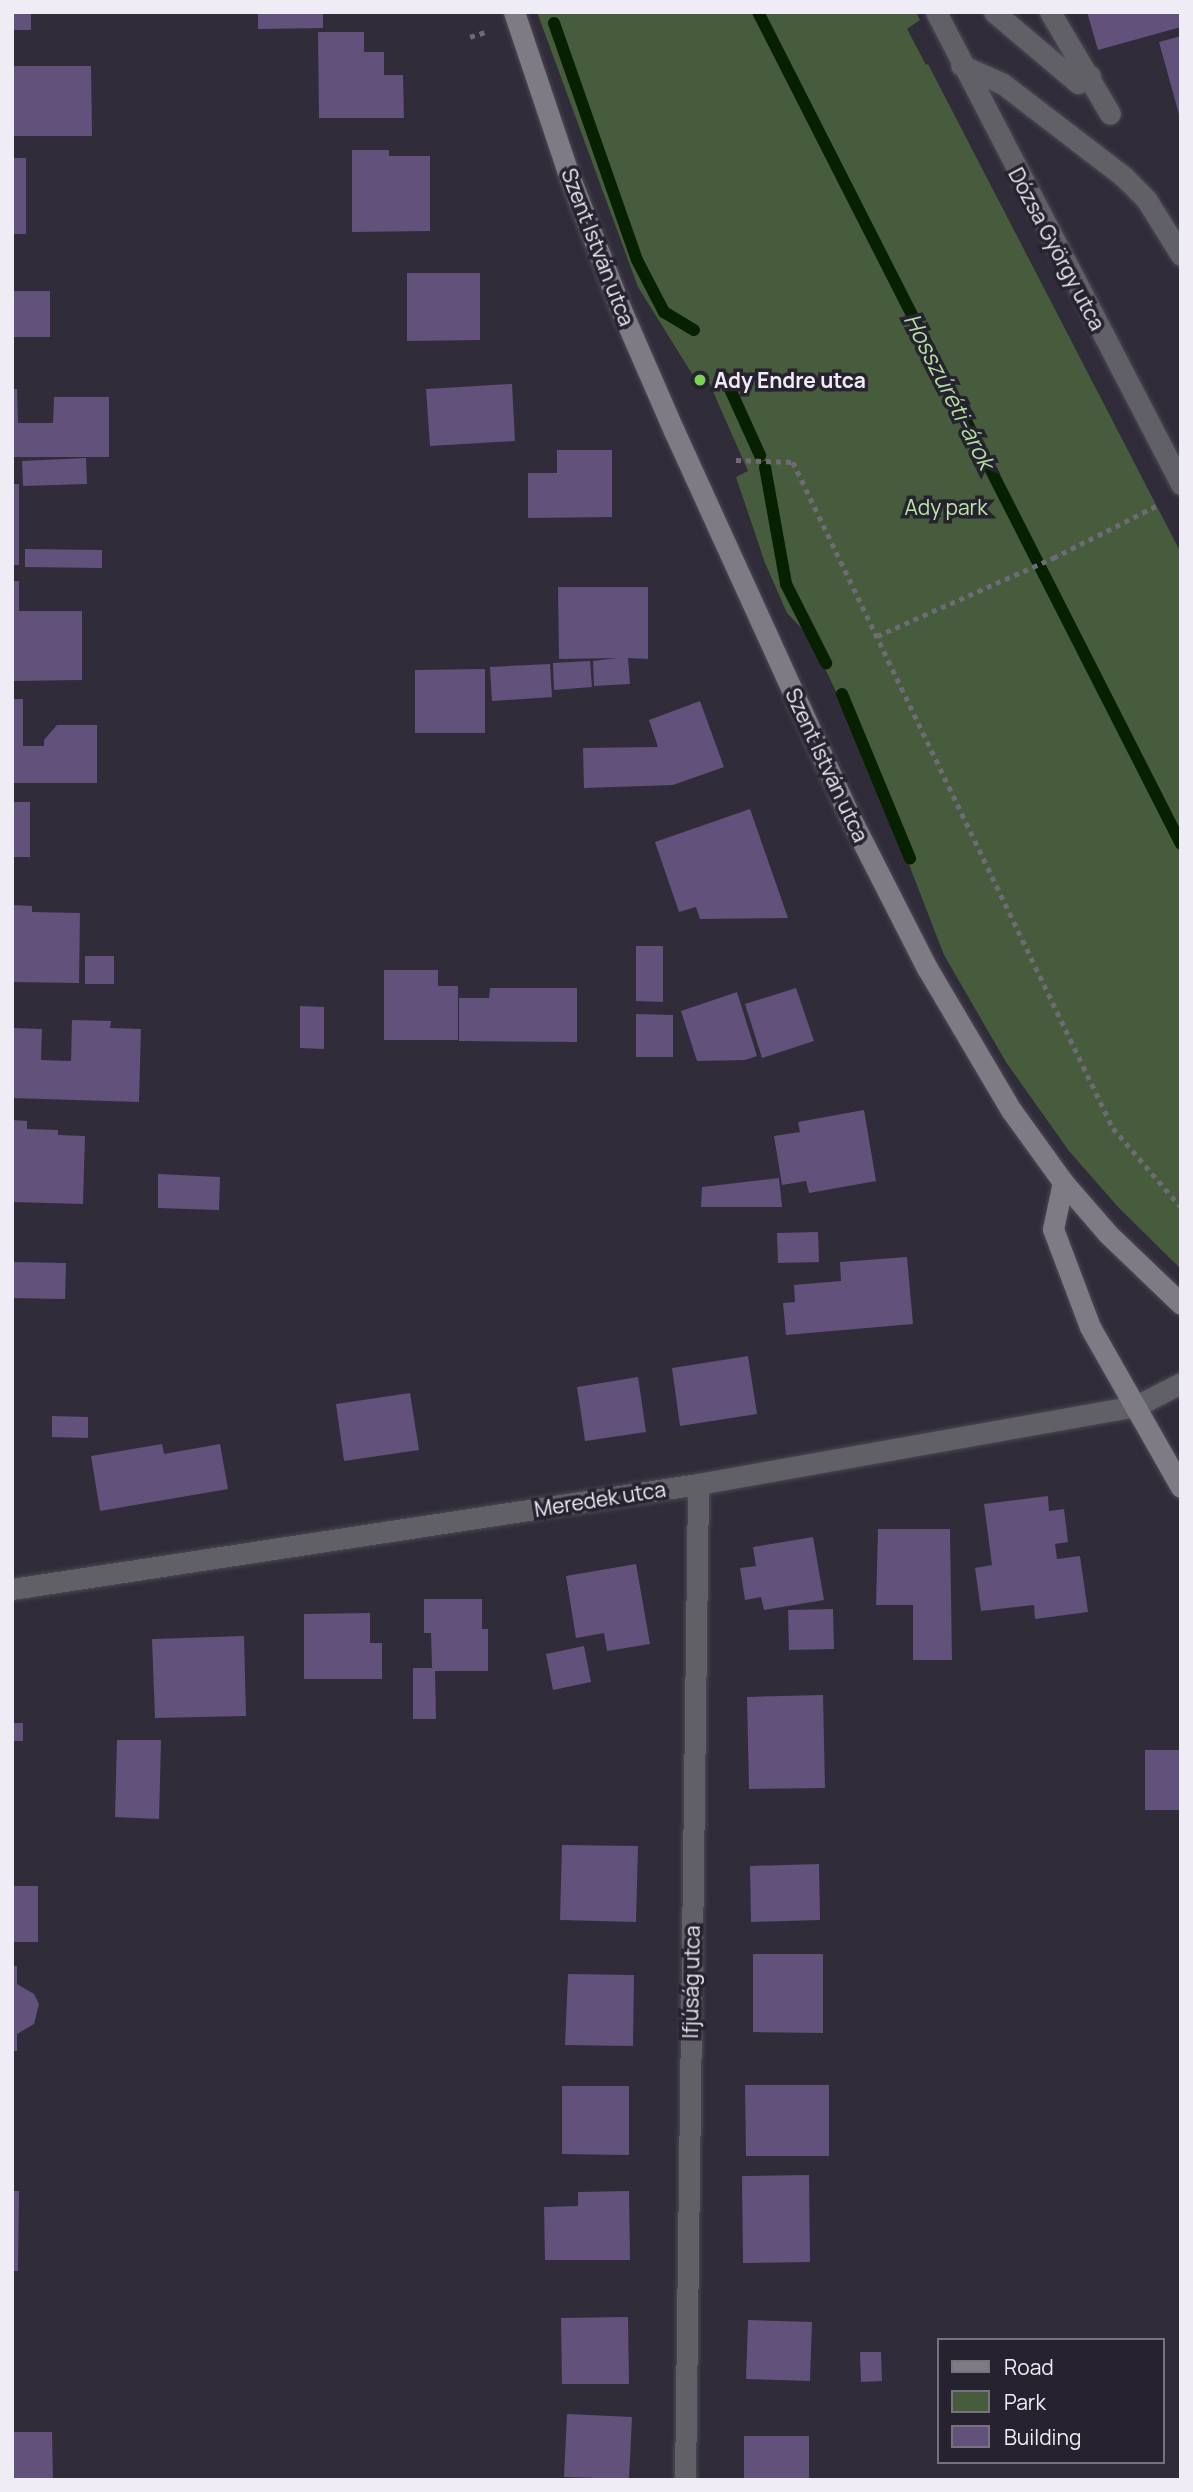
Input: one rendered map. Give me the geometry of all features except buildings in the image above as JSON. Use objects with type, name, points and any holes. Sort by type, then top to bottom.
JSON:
[{"type":"main road","name":"Szent István utca","points":[[514,12],[570,178],[621,307],[733,563],[849,815],[928,968],[1011,1110],[1063,1182],[1108,1234],[1181,1304]]},
{"type":"main road","points":[[1063,1182],[1054,1229],[1090,1327],[1181,1487]]},
{"type":"street","name":"Dózsa György utca","points":[[936,12],[961,65],[1181,484]]},
{"type":"street","points":[[994,12],[1078,83],[1090,76]]},
{"type":"street","points":[[1050,12],[1110,114]]},
{"type":"street","points":[[961,65],[1003,84],[1123,176],[1146,199],[1181,255]]},
{"type":"street","name":"Meredek utca","points":[[12,1589],[698,1484],[1136,1406],[1181,1383]]},
{"type":"street","name":"Ifjúság utca","points":[[685,2480],[698,1484]]},
{"type":"path","points":[[470,37],[492,29]]},
{"type":"path","points":[[736,460],[793,462],[1113,1128],[1181,1207]]},
{"type":"path","points":[[877,636],[1053,558],[1160,504]]},
{"type":"green space","name":"Ady park","points":[[537,12],[916,12],[920,20],[907,29],[926,65],[928,64],[1181,553],[1181,1269],[1119,1208],[1069,1151],[1006,1062],[944,955],[869,761],[810,637],[787,613],[765,563],[736,477],[748,471],[704,371],[694,377],[638,287]]},
{"type":"waterway","name":"Hosszúréti-árok","points":[[758,12],[1181,844]]},
{"type":"waterway","points":[[554,23],[637,260],[664,312],[694,330]]},
{"type":"waterway","points":[[725,378],[760,455]]},
{"type":"waterway","points":[[765,467],[786,584],[826,663]]},
{"type":"waterway","points":[[842,694],[910,858]]},
{"type":"place","name":"Ady Endre utca","points":[[700,380]]}]
